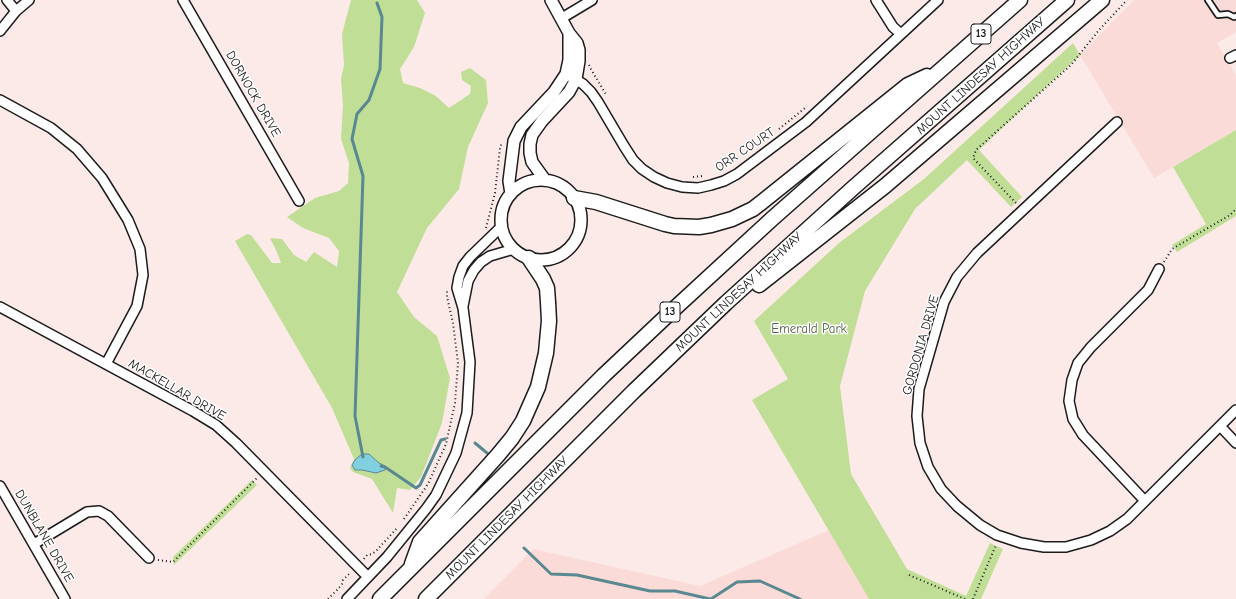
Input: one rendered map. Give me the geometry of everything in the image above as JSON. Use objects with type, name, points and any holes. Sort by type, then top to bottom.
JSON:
[{"type":"highway","name":"13","points":[[380,599],[604,375],[673,310],[773,218],[1020,0]]},
{"type":"highway","name":"MOUNT LINDESAY HIGHWAY","points":[[426,599],[634,392],[726,303],[1066,0]]},
{"type":"highway","points":[[726,303],[754,289],[885,186],[1102,0]]},
{"type":"highway","points":[[574,198],[596,202],[674,226],[699,227],[732,219],[753,209],[908,85],[942,69]]},
{"type":"highway","points":[[410,570],[420,542],[512,438],[523,421],[538,386],[546,353],[549,321],[548,302],[547,288],[543,279],[529,258]]},
{"type":"street","points":[[7,0],[16,11]]},
{"type":"street","points":[[0,31],[16,11],[29,0]]},
{"type":"street","name":"DORNOCK DRIVE","points":[[183,0],[299,201]]},
{"type":"street","points":[[511,194],[509,181],[514,141],[517,132],[554,92],[571,77],[579,61],[579,50],[577,43],[569,33],[551,0]]},
{"type":"street","points":[[562,18],[592,0]]},
{"type":"street","points":[[876,0],[893,27],[901,34]]},
{"type":"street","name":"ORR COURT","points":[[571,77],[583,84],[594,97],[633,160],[642,169],[654,178],[667,183],[682,187],[698,188],[724,181],[758,160],[806,122],[938,0]]},
{"type":"street","points":[[545,180],[532,162],[530,144],[532,135],[542,121],[569,92],[571,77],[569,60],[569,33]]},
{"type":"street","points":[[0,100],[51,128],[77,148],[102,178],[128,220],[140,249],[143,275],[137,306],[106,364]]},
{"type":"street","name":"GORDONIA DRIVE","points":[[1117,122],[978,253],[957,277],[944,302],[919,389],[917,416],[920,443],[928,467],[941,489],[957,506],[980,525],[997,535],[1021,544],[1044,548],[1066,547],[1091,540],[1110,531],[1127,519],[1236,410]]},
{"type":"street","points":[[536,180],[545,180],[556,183],[566,189],[574,198],[579,208],[581,218],[580,229],[573,244],[561,254],[540,260],[529,258],[514,249],[506,239],[502,226],[502,215],[504,204],[511,194],[518,188],[526,183],[536,180]]},
{"type":"street","points":[[347,599],[387,557],[426,510],[436,495],[456,454],[467,413],[470,362],[463,308],[457,288],[463,266],[470,257],[502,226]]},
{"type":"street","points":[[463,308],[468,281],[474,270],[481,262],[490,256],[514,249]]},
{"type":"street","points":[[1145,501],[1083,435],[1073,419],[1069,401],[1072,380],[1078,363],[1091,347],[1148,290],[1159,269]]},
{"type":"street","name":"MACKELLAR DRIVE","points":[[0,307],[193,411],[216,425],[236,443],[368,578]]},
{"type":"street","points":[[1220,426],[1236,443]]},
{"type":"street","name":"DUNBLANE DRIVE","points":[[0,486],[66,599]]},
{"type":"street","points":[[34,544],[87,512],[99,511],[108,516],[149,558]]},
{"type":"lane","points":[[1208,0],[1218,15],[1228,14],[1234,17],[1236,16]]},
{"type":"path","points":[[1023,212],[973,158],[976,150],[1071,65],[1099,30],[1127,0]]},
{"type":"path","points":[[579,61],[588,61],[592,71],[608,97]]},
{"type":"path","points":[[775,132],[810,103]]},
{"type":"path","points":[[485,232],[495,193],[502,142]]},
{"type":"path","points":[[690,177],[709,175]]},
{"type":"path","points":[[1159,269],[1172,249],[1230,215],[1236,209]]},
{"type":"path","points":[[403,521],[428,484],[446,444],[455,403],[458,363],[453,323],[447,297],[448,283]]},
{"type":"path","points":[[149,558],[173,562],[263,471]]},
{"type":"path","points":[[328,599],[356,566],[367,555],[376,551],[398,526]]},
{"type":"path","points":[[973,599],[996,547],[997,535]]},
{"type":"path","points":[[909,575],[965,599]]},
{"type":"shaded area","points":[[1134,0],[1236,0],[1236,32],[1217,43],[1236,75],[1236,130],[1154,178],[1080,55]]},
{"type":"shaded area","points":[[829,530],[869,599],[484,599],[533,549],[700,586]]},
{"type":"green space","points":[[351,0],[417,0],[425,13],[414,47],[400,69],[403,83],[420,88],[436,96],[449,108],[470,94],[471,86],[462,80],[461,72],[470,68],[486,80],[488,103],[468,147],[459,189],[427,228],[397,292],[414,317],[437,336],[450,378],[442,423],[421,477],[410,490],[397,488],[393,513],[372,479],[353,472],[350,468],[354,459],[332,408],[235,241],[247,234],[251,235],[272,263],[281,263],[270,238],[282,239],[294,255],[306,262],[314,252],[337,267],[339,251],[329,238],[303,228],[287,217],[315,198],[339,191],[348,183],[349,163],[341,139],[343,105],[341,79],[344,65],[342,34]],"holes":[[[374,458],[379,463],[376,473],[356,470],[352,465]]]},
{"type":"green space","name":"Emerald Park","points":[[1073,43],[1080,55],[979,150],[1022,197],[1011,207],[967,160],[915,209],[865,291],[840,386],[851,474],[907,569],[966,596],[990,543],[1003,549],[981,599],[869,599],[752,400],[788,379],[754,321],[839,243],[924,179]]},
{"type":"green space","points":[[1236,130],[1236,216],[1177,252],[1172,245],[1206,224],[1173,167]]},
{"type":"green space","points":[[252,480],[257,485],[174,565],[173,557]]},
{"type":"water","points":[[362,454],[369,454],[385,466],[385,470],[376,473],[355,470],[352,465]]},
{"type":"waterway","points":[[363,457],[355,416],[363,176],[352,139],[357,114],[369,100],[380,69],[382,17],[377,3]]},
{"type":"waterway","points":[[381,466],[385,467],[416,488],[420,485],[441,440],[445,439]]},
{"type":"waterway","points":[[475,443],[487,453]]},
{"type":"waterway","points":[[524,548],[551,574],[577,575],[650,591],[675,591],[710,599]]},
{"type":"waterway","points":[[711,599],[737,582],[760,581],[800,599]]}]
